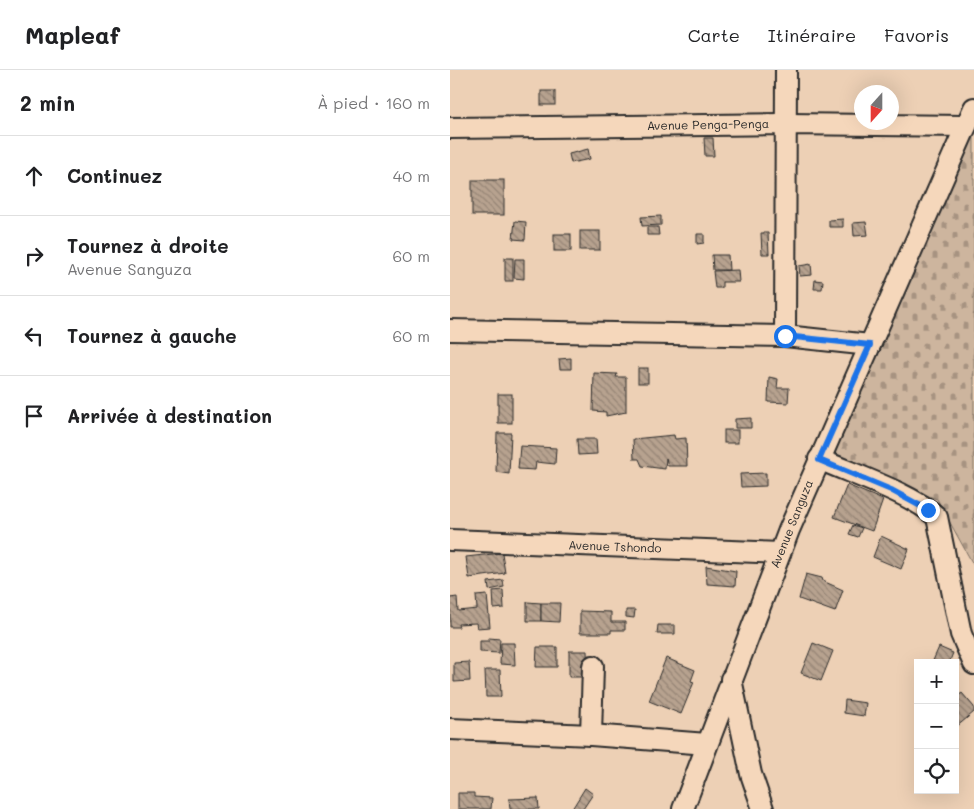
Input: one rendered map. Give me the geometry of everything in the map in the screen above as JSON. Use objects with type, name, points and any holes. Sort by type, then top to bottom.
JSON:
[{"type":"street","points":[[785,336],[786,70]]},
{"type":"street","name":"Avenue Penga-Penga","points":[[450,128],[786,124],[970,117]]},
{"type":"street","name":"Avenue Sanguza","points":[[683,809],[780,553],[970,117]]},
{"type":"street","points":[[450,330],[785,336],[870,345]]},
{"type":"street","points":[[819,460],[891,490],[937,517],[961,634],[974,664]]},
{"type":"street","name":"Avenue Tshondo","points":[[450,540],[780,553]]},
{"type":"street","points":[[592,735],[593,666]]},
{"type":"street","points":[[731,679],[751,774],[763,809]]},
{"type":"street","points":[[450,729],[592,735],[708,744]]},
{"type":"green space","points":[[974,120],[974,566],[937,499],[819,459]]},
{"type":"building","points":[[541,91],[555,91],[555,105],[541,105]]},
{"type":"building","points":[[704,138],[713,138],[714,156],[705,156]]},
{"type":"building","points":[[588,149],[590,159],[571,163],[569,154]]},
{"type":"building","points":[[472,180],[504,180],[504,215],[472,215]]},
{"type":"building","points":[[661,216],[661,225],[642,226],[641,217]]},
{"type":"building","points":[[843,219],[843,227],[829,227],[829,220]]},
{"type":"building","points":[[515,221],[526,222],[525,240],[513,239]]},
{"type":"building","points":[[866,222],[868,235],[854,236],[853,223]]},
{"type":"building","points":[[647,227],[658,227],[659,235],[647,235]]},
{"type":"building","points":[[580,231],[600,231],[600,250],[580,250]]},
{"type":"building","points":[[761,233],[768,233],[769,254],[762,254]]},
{"type":"building","points":[[554,234],[571,234],[571,251],[554,251]]},
{"type":"building","points":[[697,234],[704,234],[704,243],[697,244]]},
{"type":"building","points":[[712,255],[728,255],[729,270],[713,270]]},
{"type":"building","points":[[505,258],[513,258],[513,281],[505,281]]},
{"type":"building","points":[[515,259],[524,259],[524,279],[514,278]]},
{"type":"building","points":[[811,264],[812,275],[800,276],[799,266]]},
{"type":"building","points":[[738,270],[739,282],[722,282],[722,288],[715,288],[713,271]]},
{"type":"building","points":[[815,280],[823,281],[822,289],[814,289]]},
{"type":"building","points":[[571,358],[571,369],[560,369],[559,359]]},
{"type":"building","points":[[638,368],[648,368],[648,383],[638,383]]},
{"type":"building","points":[[594,373],[617,374],[616,377],[626,377],[626,412],[606,416],[606,412],[593,411]]},
{"type":"building","points":[[769,377],[778,379],[777,388],[789,388],[788,403],[768,402]]},
{"type":"building","points":[[498,394],[512,394],[512,423],[498,423]]},
{"type":"building","points":[[751,418],[751,428],[735,428],[735,419]]},
{"type":"building","points":[[724,430],[738,430],[738,443],[724,443]]},
{"type":"building","points":[[497,433],[511,433],[509,474],[496,472]]},
{"type":"building","points":[[674,435],[675,439],[686,438],[687,466],[668,466],[666,458],[665,469],[642,466],[639,459],[634,459],[633,439]]},
{"type":"building","points":[[577,439],[596,439],[597,454],[578,455]]},
{"type":"building","points":[[520,446],[556,448],[555,464],[536,462],[535,470],[518,469]]},
{"type":"building","points":[[766,473],[766,486],[741,487],[740,474]]},
{"type":"building","points":[[847,485],[883,500],[872,531],[834,517]]},
{"type":"building","points":[[853,525],[862,528],[858,537],[849,534]]},
{"type":"building","points":[[881,536],[909,549],[901,569],[873,557]]},
{"type":"building","points":[[502,553],[505,573],[469,578],[466,557]]},
{"type":"building","points":[[706,566],[736,571],[735,586],[707,584]]},
{"type":"building","points":[[806,574],[822,578],[823,581],[843,590],[835,612],[799,599]]},
{"type":"building","points":[[503,580],[504,587],[489,590],[488,582]]},
{"type":"building","points":[[503,590],[504,608],[494,609],[493,591]]},
{"type":"building","points":[[487,595],[490,627],[477,628],[476,623],[458,624],[459,627],[450,627],[450,598],[457,597],[458,611],[477,609],[476,596]]},
{"type":"building","points":[[527,602],[541,603],[541,621],[527,621]]},
{"type":"building","points":[[541,603],[560,603],[559,622],[541,621]]},
{"type":"building","points":[[626,610],[635,610],[634,618],[626,617]]},
{"type":"building","points":[[580,611],[611,612],[611,622],[625,622],[625,630],[611,630],[611,633],[580,633]]},
{"type":"building","points":[[658,625],[675,625],[675,634],[657,634]]},
{"type":"building","points":[[489,638],[500,639],[499,653],[480,652],[480,641],[489,641]]},
{"type":"building","points":[[501,643],[514,643],[515,665],[500,664]]},
{"type":"building","points":[[813,643],[833,651],[821,681],[801,673]]},
{"type":"building","points":[[537,647],[557,647],[557,667],[536,667]]},
{"type":"building","points":[[939,647],[953,653],[951,659],[934,659]]},
{"type":"building","points":[[569,651],[587,651],[588,677],[569,677]]},
{"type":"building","points":[[666,658],[695,670],[691,681],[694,682],[681,714],[649,701]]},
{"type":"building","points":[[469,662],[470,681],[454,682],[454,663]]},
{"type":"building","points":[[485,670],[500,670],[501,697],[486,697]]},
{"type":"building","points":[[962,693],[974,707],[974,712],[959,725],[959,704],[959,695]]},
{"type":"building","points":[[845,700],[866,703],[864,716],[844,713]]},
{"type":"building","points":[[585,788],[593,794],[583,809],[572,809]]},
{"type":"building","points":[[458,793],[474,793],[474,797],[492,798],[491,809],[458,809]]},
{"type":"building","points":[[538,798],[539,809],[510,809],[509,799]]},
{"type":"route","points":[[785,336],[870,345],[819,460],[891,490],[928,510]]}]
